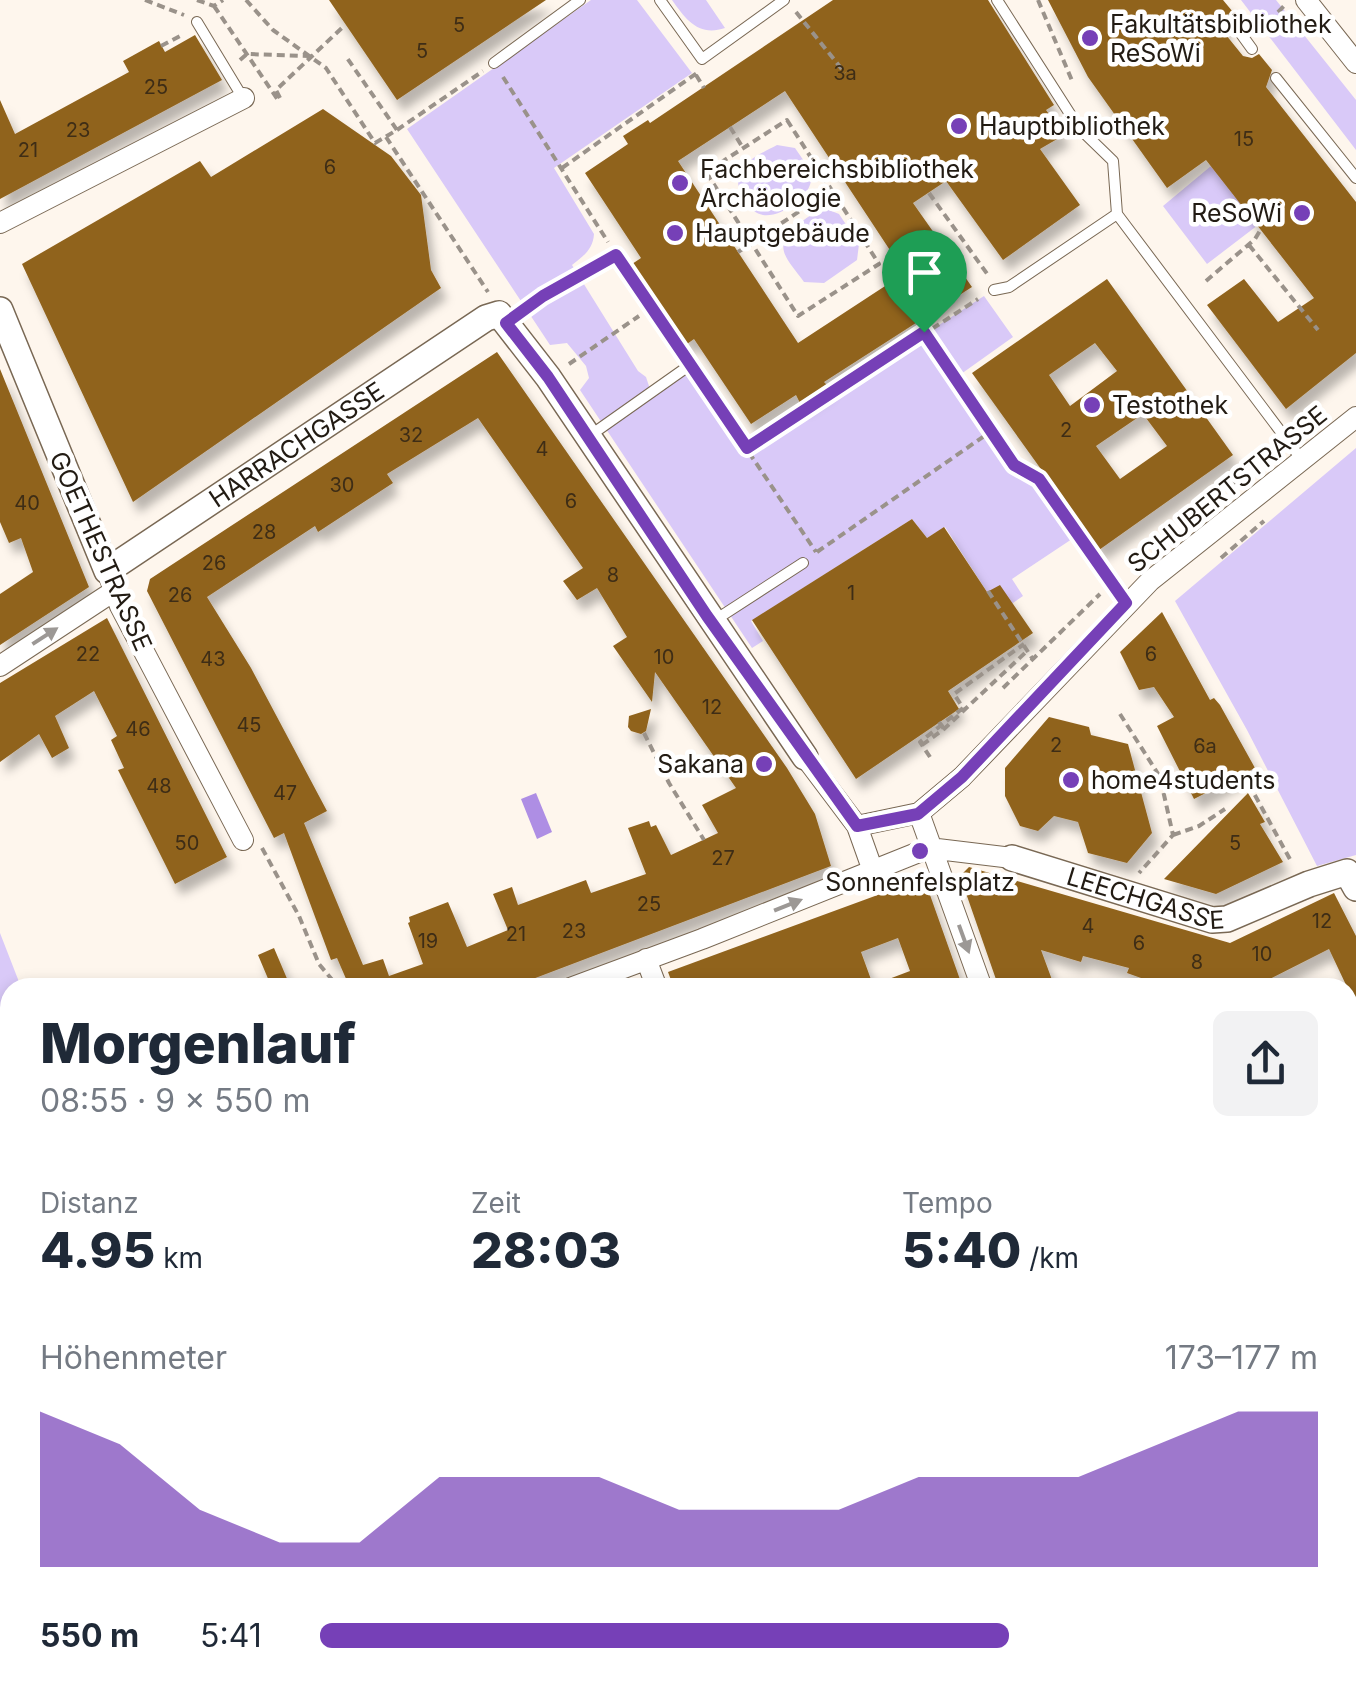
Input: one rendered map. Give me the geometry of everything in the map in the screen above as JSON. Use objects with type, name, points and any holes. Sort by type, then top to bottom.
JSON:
[{"type":"street","points":[[1306,0],[1356,64]]},
{"type":"street","points":[[0,223],[254,99]]},
{"type":"street","name":"GOETHESTRASSE","points":[[0,310],[110,581],[250,839]]},
{"type":"street","points":[[496,321],[548,377],[711,622],[857,826],[873,870]]},
{"type":"street","name":"HARRACHGASSE","points":[[0,666],[110,581],[496,321]]},
{"type":"street","name":"SCHUBERTSTRASSE","points":[[918,814],[962,777],[1150,581],[1356,416]]},
{"type":"street","points":[[857,826],[918,814],[978,978]]},
{"type":"street","points":[[596,978],[929,848]]},
{"type":"street","name":"LEECHGASSE","points":[[929,848],[1012,858],[1212,920],[1227,919],[1308,884],[1353,876]]},
{"type":"street","points":[[646,959],[653,978]]},
{"type":"lane","points":[[494,63],[580,0]]},
{"type":"lane","points":[[660,0],[702,59],[784,0]]},
{"type":"lane","points":[[997,0],[1079,128],[1113,162],[1117,214],[1302,460]]},
{"type":"lane","points":[[1232,20],[1252,48]]},
{"type":"lane","points":[[198,24],[254,99]]},
{"type":"lane","points":[[1276,78],[1356,178]]},
{"type":"lane","points":[[994,290],[1009,287],[1117,214]]},
{"type":"lane","points":[[496,321],[616,255],[690,365],[587,438]]},
{"type":"lane","points":[[1080,538],[1126,603]]},
{"type":"lane","points":[[711,622],[802,564]]},
{"type":"path","points":[[145,0],[168,6],[198,24],[162,46]]},
{"type":"path","points":[[198,1],[208,0]]},
{"type":"path","points":[[214,6],[223,0]]},
{"type":"path","points":[[246,0],[273,30],[326,68],[375,143],[494,63],[616,255]]},
{"type":"path","points":[[1038,0],[1082,106],[1079,128]]},
{"type":"path","points":[[198,1],[214,6],[274,91]]},
{"type":"path","points":[[1264,29],[1284,6]]},
{"type":"path","points":[[804,24],[845,73]]},
{"type":"path","points":[[254,99],[274,91],[345,25]]},
{"type":"path","points":[[234,65],[247,54],[310,56]]},
{"type":"path","points":[[345,56],[396,130]]},
{"type":"path","points":[[562,168],[696,76],[702,59]]},
{"type":"path","points":[[696,76],[704,88]]},
{"type":"path","points":[[787,120],[832,190],[879,264],[798,316],[706,172],[787,120]]},
{"type":"path","points":[[730,127],[743,148]]},
{"type":"path","points":[[386,137],[476,274]]},
{"type":"path","points":[[738,252],[832,190]]},
{"type":"path","points":[[929,193],[985,269]]},
{"type":"path","points":[[1206,281],[1248,245],[1261,228]]},
{"type":"path","points":[[1248,245],[1318,330]]},
{"type":"path","points":[[747,448],[994,290]]},
{"type":"path","points":[[548,377],[635,319]]},
{"type":"path","points":[[924,332],[1014,465],[1039,479],[1080,538]]},
{"type":"path","points":[[690,365],[817,552],[990,432]]},
{"type":"path","points":[[988,591],[1032,658]]},
{"type":"path","points":[[930,757],[920,742],[963,708],[954,694],[1024,644]]},
{"type":"path","points":[[922,745],[1027,651]]},
{"type":"path","points":[[1120,714],[1160,777],[1173,834]]},
{"type":"path","points":[[939,722],[944,729]]},
{"type":"path","points":[[644,733],[704,840]]},
{"type":"path","points":[[1246,788],[1251,788],[1296,872]]},
{"type":"path","points":[[1132,880],[1173,834],[1199,826],[1226,809]]},
{"type":"path","points":[[250,839],[299,916],[318,964],[330,978]]},
{"type":"shaded area","points":[[591,0],[637,0],[692,73],[554,168],[594,234],[590,248],[572,265],[638,371],[646,377],[651,392],[690,365],[748,448],[984,296],[1013,337],[954,379],[1075,537],[1012,579],[1023,596],[1000,612],[945,527],[927,538],[912,519],[751,621],[763,641],[752,648],[580,390],[589,378],[586,366],[567,343],[550,345],[407,129]]},
{"type":"shaded area","points":[[672,0],[706,0],[725,28],[700,28]]},
{"type":"shaded area","points":[[1241,0],[1276,0],[1356,100],[1356,150]]},
{"type":"shaded area","points":[[777,145],[795,148],[810,171],[811,182],[795,204],[779,213],[763,215],[745,202],[738,179],[747,163]]},
{"type":"shaded area","points":[[1211,166],[1258,225],[1207,264],[1163,206]]},
{"type":"shaded area","points":[[829,210],[839,214],[859,244],[857,260],[824,283],[804,282],[784,252],[785,238],[807,218]]},
{"type":"shaded area","points":[[1356,448],[1356,855],[1317,866],[1175,601]]},
{"type":"shaded area","points":[[536,793],[552,832],[537,839],[521,799]]},
{"type":"shaded area","points":[[0,933],[18,978],[0,978]]},
{"type":"building","points":[[329,0],[546,0],[397,100]]},
{"type":"building","points":[[833,0],[988,0],[1054,105],[1046,110],[1064,135],[1040,149],[1080,205],[1003,260],[946,181],[913,203],[972,287],[824,382],[827,385],[800,403],[796,395],[751,424],[694,339],[687,344],[632,264],[641,258],[585,173],[628,144],[623,136],[648,120],[650,123]],"holes":[[[785,91],[905,273],[798,343],[678,161]]]},
{"type":"building","name":"ReSoWi","points":[[1048,0],[1223,0],[1233,12],[1224,16],[1222,30],[1243,56],[1252,58],[1259,54],[1272,70],[1266,87],[1356,202],[1356,353],[1286,409],[1207,305],[1244,279],[1278,322],[1314,298],[1206,160],[1167,188],[1088,77]]},
{"type":"building","points":[[195,35],[222,80],[0,199],[0,100],[15,134],[129,72],[123,61],[159,41],[165,52]]},
{"type":"building","points":[[323,109],[391,156],[421,195],[431,270],[441,288],[133,502],[22,264],[200,161],[211,177]]},
{"type":"building","points":[[1107,279],[1233,455],[1099,550],[972,373]],"holes":[[[1095,343],[1117,371],[1070,406],[1049,375]],[[1143,414],[1167,446],[1120,479],[1096,446]]]},
{"type":"building","points":[[497,352],[787,768],[815,814],[831,866],[535,978],[346,978],[337,958],[331,960],[284,833],[274,838],[147,591],[150,579]],"holes":[[[478,418],[583,568],[563,581],[577,600],[597,588],[627,637],[613,646],[652,702],[655,672],[736,788],[702,805],[718,833],[671,855],[656,825],[651,827],[649,821],[628,828],[646,874],[591,893],[586,880],[518,905],[512,887],[493,894],[508,930],[467,947],[448,902],[409,917],[423,964],[389,976],[383,959],[363,965],[304,823],[327,811],[251,668],[207,597],[315,526],[318,532],[393,483],[387,474]]]},
{"type":"building","points":[[0,369],[89,587],[0,645],[0,594],[33,572],[21,538],[9,543],[0,522]]},
{"type":"building","points":[[912,519],[927,538],[944,527],[987,592],[1000,585],[1033,633],[948,691],[959,709],[856,779],[752,620]]},
{"type":"building","points":[[1162,612],[1210,700],[1214,698],[1220,705],[1255,768],[1194,799],[1157,726],[1174,717],[1154,687],[1139,690],[1120,652]]},
{"type":"building","points":[[107,618],[227,857],[175,884],[118,770],[124,768],[111,740],[117,736],[94,691],[55,716],[69,748],[52,758],[39,734],[0,762],[0,683]]},
{"type":"building","points":[[651,709],[646,731],[631,731],[629,716]]},
{"type":"building","name":"home4students","points":[[1049,717],[1089,727],[1091,735],[1128,744],[1152,833],[1127,863],[1088,853],[1078,822],[1054,816],[1038,831],[1020,826],[1005,796],[1005,768]]},
{"type":"building","points":[[1248,793],[1265,822],[1260,824],[1283,862],[1216,894],[1164,879]]},
{"type":"building","points":[[969,867],[1230,943],[1334,893],[1356,936],[1356,978],[1343,978],[1329,949],[1272,978],[1141,978],[1127,973],[1129,968],[1083,956],[1081,962],[1041,950],[1051,978],[996,978],[960,876]]},
{"type":"building","points":[[924,878],[959,978],[892,978],[910,971],[898,938],[861,952],[870,978],[670,978],[668,972]]},
{"type":"building","points":[[274,948],[287,978],[268,978],[258,955]]},
{"type":"place","name":"Fakultätsbibliothek ReSoWi","points":[[1090,38]]},
{"type":"place","name":"Hauptbibliothek","points":[[959,126]]},
{"type":"place","name":"Fachbereichsbibliothek Archäologie","points":[[680,183]]},
{"type":"place","name":"ReSoWi","points":[[1302,213]]},
{"type":"place","name":"Hauptgebäude","points":[[675,233]]},
{"type":"place","name":"Testothek","points":[[1092,405]]},
{"type":"place","name":"Sakana","points":[[764,764]]},
{"type":"place","name":"home4students","points":[[1071,780]]},
{"type":"place","name":"Sonnenfelsplatz","points":[[920,851]]},
{"type":"route","points":[[616,255],[747,448],[924,332],[1014,465],[1039,479],[1126,603],[962,777],[918,814],[857,826],[707,616],[548,377],[506,323],[543,296],[616,255]]}]
